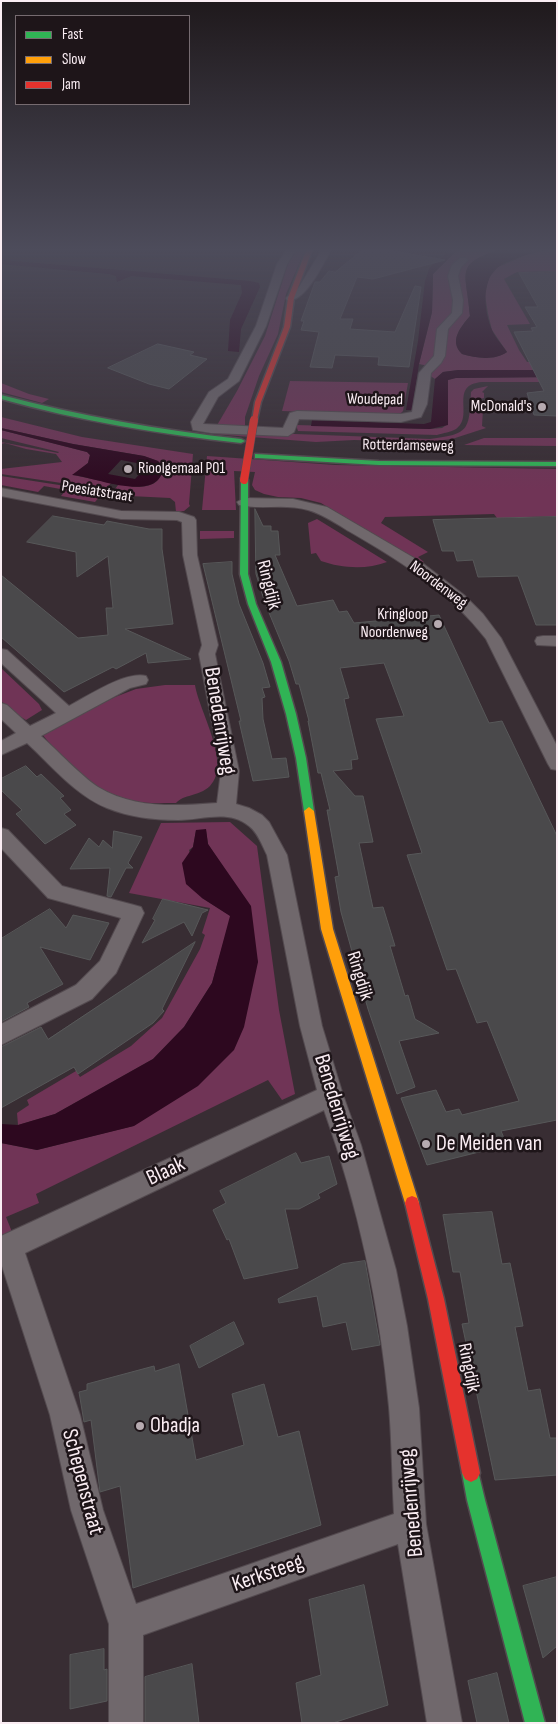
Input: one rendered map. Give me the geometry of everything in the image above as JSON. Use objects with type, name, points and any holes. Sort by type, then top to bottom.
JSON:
[{"type":"street","name":"Woudepad","points":[[259,328],[233,381],[213,395],[197,422],[198,427],[288,432],[294,416],[297,415],[411,417],[418,414],[425,373],[438,360],[442,345],[441,334],[444,328]]},
{"type":"street","name":"Ringdijk","points":[[286,328],[258,402],[254,420],[244,480],[244,574],[252,604],[276,662],[291,714],[301,758],[327,929],[372,1079],[406,1180],[436,1299],[476,1500],[535,1723]]},
{"type":"street","points":[[1,397],[97,421],[175,434],[241,441]]},
{"type":"street","name":"Rotterdamseweg","points":[[258,456],[378,462],[557,464]]},
{"type":"street","name":"Poesiatstraat","points":[[1,492],[121,515],[179,516],[187,518]]},
{"type":"street","name":"Noordenweg","points":[[244,502],[289,502],[322,510],[422,571],[465,603],[481,620],[493,638],[557,764]]},
{"type":"street","name":"Benedenrijweg","points":[[187,518],[190,522],[190,555],[210,645],[208,654],[230,771],[226,809],[242,813],[255,820],[262,827],[277,856],[311,1026],[331,1095],[349,1146],[380,1261],[393,1326],[404,1408],[410,1524],[445,1723]]},
{"type":"street","points":[[1,654],[68,714]]},
{"type":"street","points":[[1,749],[124,684],[140,680]]},
{"type":"street","points":[[1,709],[90,791],[114,803],[137,810],[180,813],[226,809]]},
{"type":"street","points":[[1,835],[49,888],[55,892],[134,912],[108,967],[84,992],[1,1035]]},
{"type":"street","name":"Blaak","points":[[5,1248],[331,1095]]},
{"type":"street","name":"Schepenstraat","points":[[5,1248],[65,1415],[87,1510],[126,1624],[126,1723]]},
{"type":"street","name":"Kerksteeg","points":[[126,1624],[410,1524]]},
{"type":"shaded area","points":[[229,328],[241,328],[239,352],[228,351]]},
{"type":"shaded area","points":[[267,328],[279,328],[259,376],[245,417],[245,429],[216,427],[237,391]]},
{"type":"shaded area","points":[[419,328],[428,328],[419,364],[412,410],[406,410]]},
{"type":"shaded area","points":[[428,328],[443,328],[439,332],[438,350],[435,358],[428,366],[419,364]]},
{"type":"shaded area","points":[[447,328],[461,328],[457,335],[456,344],[462,354],[491,358],[507,352],[492,328],[509,328],[527,362],[557,361],[557,370],[459,370],[443,372],[435,379],[429,375],[441,359],[445,332]]},
{"type":"shaded area","points":[[491,328],[507,352],[491,358],[462,354],[456,344],[457,335],[460,330]]},
{"type":"shaded area","points":[[458,370],[557,370],[557,377],[456,378],[448,380],[448,425],[430,429],[311,426],[312,420],[424,424],[431,422],[435,379],[443,372]]},
{"type":"shaded area","points":[[557,377],[557,382],[482,382],[472,384],[466,389],[464,395],[461,423],[454,430],[437,435],[298,431],[296,425],[442,428],[448,424],[448,380],[455,378]]},
{"type":"shaded area","points":[[290,381],[408,383],[403,411],[400,414],[390,415],[282,411]]},
{"type":"shaded area","points":[[1,383],[29,394],[49,399],[42,403],[1,392]]},
{"type":"shaded area","points":[[488,386],[482,392],[484,393],[484,398],[480,399],[480,409],[483,409],[482,426],[486,428],[452,439],[427,442],[354,440],[316,442],[212,434],[213,431],[430,439],[443,437],[453,435],[465,428],[468,422],[471,392],[474,389]]},
{"type":"shaded area","points":[[1,417],[82,437],[193,454],[190,506],[184,511],[176,512],[175,502],[170,498],[110,495],[119,484],[140,487],[153,484],[161,475],[163,467],[158,461],[144,456],[73,444],[1,428]]},
{"type":"shaded area","points":[[1,428],[73,444],[144,456],[158,461],[163,467],[159,478],[151,485],[139,487],[72,475],[88,463],[90,455],[87,452],[1,430]],"holes":[[[121,460],[148,465],[135,479],[108,474]]]},
{"type":"shaded area","points":[[1,430],[87,452],[90,455],[88,463],[73,475],[111,483],[103,493],[75,485],[1,474],[1,469],[62,462],[56,454],[5,443],[1,444],[1,442],[59,452],[1,438]]},
{"type":"shaded area","points":[[484,438],[557,438],[557,446],[464,445]]},
{"type":"shaded area","points":[[207,456],[335,465],[557,469],[557,516],[497,518],[494,514],[385,517],[381,523],[428,552],[418,557],[424,562],[421,563],[321,503],[301,498],[278,497],[255,490],[252,485],[255,472],[234,471],[236,510],[202,510]]},
{"type":"shaded area","points":[[1,476],[72,487],[101,495],[95,502],[61,496],[66,490],[44,486],[38,492],[1,485]]},
{"type":"shaded area","points":[[317,519],[387,562],[379,565],[354,567],[321,561],[316,553],[311,554],[308,523]]},
{"type":"shaded area","points":[[200,531],[234,531],[234,538],[200,539]]},
{"type":"shaded area","points":[[1,668],[39,704],[42,710],[26,720],[14,713],[1,701]]},
{"type":"shaded area","points":[[165,685],[195,685],[212,737],[218,765],[216,776],[210,786],[176,803],[138,802],[118,797],[105,791],[71,767],[42,734],[115,697],[136,689]]},
{"type":"shaded area","points":[[230,822],[257,846],[279,1010],[295,1094],[282,1100],[268,1080],[36,1194],[39,1203],[6,1217],[12,1232],[1,1237],[1,1143],[37,1150],[133,1126],[258,962],[223,867],[208,844],[206,830],[196,830],[193,847],[189,850],[202,898],[231,916],[212,983],[184,1027],[153,1059],[55,1114],[18,1125],[17,1113],[29,1105],[27,1100],[76,1071],[80,1077],[131,1046],[162,1018],[200,949],[205,935],[202,933],[210,908],[129,893],[161,823]]},
{"type":"shaded area","points":[[206,829],[208,844],[251,906],[258,962],[244,1027],[234,1050],[198,1086],[134,1126],[37,1150],[1,1143],[1,1124],[18,1125],[55,1114],[153,1059],[184,1027],[212,983],[230,916],[202,898],[186,884],[182,863],[193,847],[196,830]]},
{"type":"building","points":[[302,328],[350,328],[395,332],[397,328],[415,328],[409,367],[378,365],[379,357],[335,355],[332,368],[310,367],[319,332],[301,330]]},
{"type":"building","points":[[531,328],[557,328],[557,416],[534,415],[527,393],[544,391],[514,332],[533,331]]},
{"type":"building","points":[[158,344],[194,352],[190,355],[207,359],[169,389],[149,384],[108,368]]},
{"type":"building","points":[[255,509],[263,526],[271,526],[271,531],[278,531],[280,555],[275,555],[297,606],[333,600],[339,612],[347,611],[354,623],[439,615],[489,723],[502,721],[557,836],[557,1120],[501,1131],[507,1145],[427,1165],[401,1098],[436,1090],[446,1112],[459,1109],[462,1115],[519,1101],[487,1021],[477,1023],[456,969],[447,970],[407,855],[422,853],[376,719],[404,716],[384,663],[340,668],[349,698],[344,699],[358,759],[351,760],[352,769],[333,771],[355,796],[363,796],[373,842],[359,843],[373,908],[383,907],[395,946],[390,946],[405,996],[408,995],[415,1019],[439,1033],[399,1041],[415,1087],[397,1094],[368,1009],[341,912],[335,877],[339,876],[327,810],[330,810],[321,773],[318,773],[309,721],[299,684],[296,684],[256,574]]},
{"type":"building","points":[[53,516],[104,525],[107,521],[149,529],[162,529],[162,549],[173,624],[125,629],[191,659],[148,663],[146,653],[116,669],[113,667],[64,692],[1,637],[1,575],[78,638],[108,635],[106,608],[113,608],[108,556],[77,577],[76,552],[27,542]]},
{"type":"building","points":[[557,517],[557,625],[536,625],[518,576],[478,577],[473,560],[457,561],[454,551],[442,551],[433,520]]},
{"type":"building","points":[[232,562],[232,574],[239,604],[263,663],[270,687],[262,688],[265,697],[262,698],[263,719],[272,759],[286,758],[289,777],[253,781],[239,721],[241,721],[203,564]]},
{"type":"building","points":[[26,766],[37,777],[41,774],[64,796],[60,798],[71,810],[64,814],[76,825],[45,844],[16,814],[22,810],[1,790],[1,779]]},
{"type":"building","points":[[114,831],[142,837],[128,863],[133,868],[126,868],[111,897],[107,896],[110,868],[70,869],[89,838],[99,847],[103,840],[112,848]]},
{"type":"building","points":[[163,899],[208,910],[202,913],[192,936],[184,922],[142,943],[155,920],[153,919]]},
{"type":"building","points":[[50,909],[66,928],[73,915],[109,923],[90,960],[40,947],[63,984],[27,1003],[29,1007],[1,1022],[1,939]]},
{"type":"building","points":[[195,942],[162,1009],[164,1011],[153,1023],[78,1074],[74,1067],[1,1108],[1,1047],[41,1027],[48,1039]]},
{"type":"building","points":[[296,1153],[301,1163],[329,1156],[337,1184],[318,1194],[320,1198],[299,1209],[285,1209],[298,1268],[244,1279],[229,1239],[227,1240],[213,1210],[226,1203],[220,1191]]},
{"type":"building","points":[[492,1212],[502,1264],[510,1263],[523,1326],[515,1327],[528,1391],[540,1389],[550,1438],[557,1438],[557,1475],[495,1480],[462,1324],[469,1323],[460,1272],[453,1272],[443,1215]]},
{"type":"building","points":[[365,1261],[380,1345],[352,1350],[346,1322],[323,1327],[317,1296],[279,1303],[278,1299],[342,1264]]},
{"type":"building","points":[[234,1322],[244,1344],[199,1368],[190,1346]]},
{"type":"building","points":[[179,1364],[196,1460],[244,1445],[232,1394],[264,1384],[278,1437],[299,1431],[321,1525],[133,1588],[120,1486],[100,1492],[91,1420],[84,1422],[79,1392],[87,1390],[87,1384],[154,1366],[155,1371]]},
{"type":"building","points":[[557,1577],[557,1646],[543,1658],[523,1586]]},
{"type":"building","points":[[364,1585],[388,1705],[333,1723],[302,1723],[296,1683],[321,1675],[309,1600]]},
{"type":"building","points":[[104,1649],[104,1670],[107,1669],[107,1701],[70,1709],[70,1655]]},
{"type":"building","points":[[192,1664],[199,1723],[145,1723],[145,1677]]},
{"type":"building","points":[[497,1673],[509,1723],[477,1723],[468,1681]]},
{"type":"traffic: fast","points":[[1,397],[120,425],[241,441]]},
{"type":"traffic: fast","points":[[258,456],[379,463],[557,464]]},
{"type":"traffic: fast","points":[[244,480],[244,574],[252,604],[276,662],[291,714],[301,758],[309,811]]},
{"type":"traffic: fast","points":[[471,1473],[476,1500],[535,1723]]},
{"type":"traffic: slow","points":[[309,811],[327,929],[412,1203]]},
{"type":"traffic: jam","points":[[254,420],[258,402],[286,328]]},
{"type":"traffic: jam","points":[[244,480],[254,420]]},
{"type":"traffic: jam","points":[[412,1203],[436,1299],[471,1473]]},
{"type":"place","name":"McDonald's","points":[[542,407]]},
{"type":"place","name":"Rioolgemaal P01","points":[[128,469]]},
{"type":"place","name":"Kringloop Noordenweg","points":[[438,624]]},
{"type":"place","name":"De Meiden van","points":[[426,1144]]},
{"type":"place","name":"Obadja","points":[[140,1426]]}]
